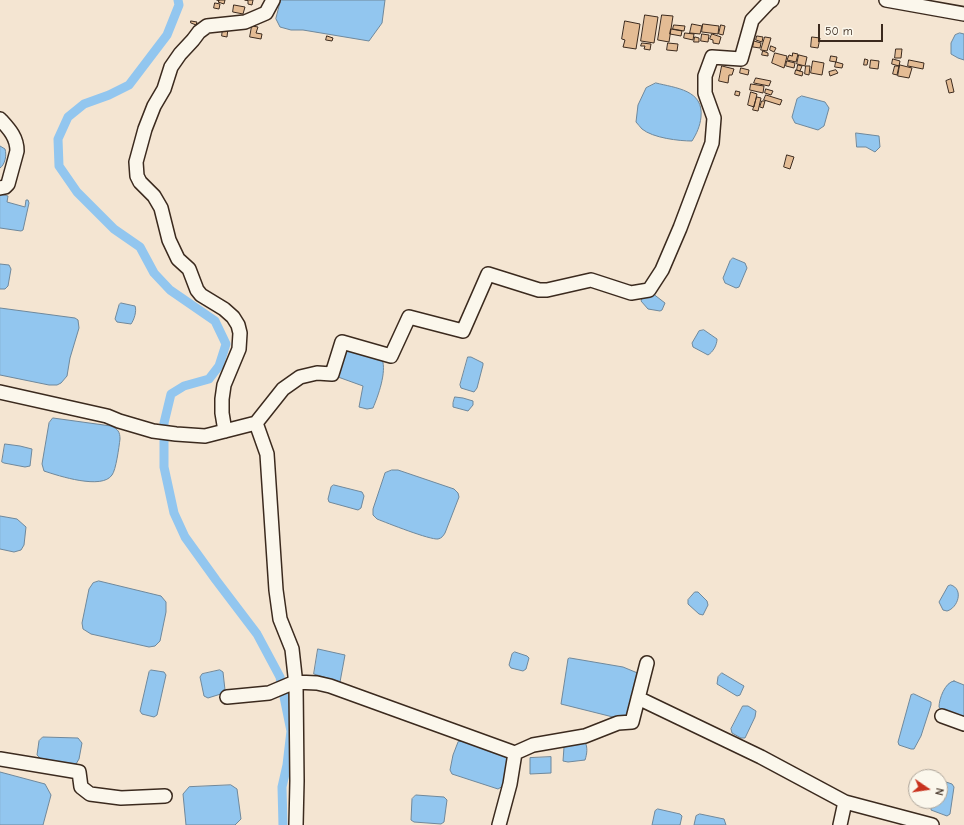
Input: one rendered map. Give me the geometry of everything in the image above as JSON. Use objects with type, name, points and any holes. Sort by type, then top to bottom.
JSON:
[{"type":"street","points":[[225,431],[222,413],[222,399],[224,385],[239,349],[240,333],[238,325],[233,317],[224,309],[197,290],[189,269],[178,259],[169,240],[161,208],[154,196],[140,182],[136,170],[136,162],[145,129],[154,106],[164,89],[171,67],[180,54],[194,40],[199,32],[207,26],[245,22],[266,13],[273,0]]},
{"type":"street","points":[[0,392],[107,416],[153,431],[205,436],[256,423],[282,389],[300,377],[317,373],[332,374],[342,342],[391,356],[409,318],[463,330],[488,274],[539,290],[547,290],[591,280],[631,293],[649,290],[662,270],[680,228],[712,143],[714,118],[705,93],[705,76],[712,58],[741,60],[752,20],[772,0]]},
{"type":"street","points":[[886,0],[904,1],[964,14]]},
{"type":"street","points":[[0,119],[13,134],[17,145],[17,151],[8,184],[5,187],[0,188]]},
{"type":"street","points":[[256,423],[267,454],[276,590],[280,619],[292,649],[292,683],[297,781],[296,825]]},
{"type":"street","points":[[228,697],[268,693],[292,683],[317,683],[330,686],[515,753],[533,745],[586,736],[618,723],[632,722],[647,663]]},
{"type":"street","points":[[638,698],[761,757],[845,802],[932,825]]},
{"type":"street","points":[[942,716],[964,724]]},
{"type":"street","points":[[499,825],[510,784],[515,753]]},
{"type":"street","points":[[0,758],[78,772],[81,787],[90,794],[122,798],[165,796]]},
{"type":"street","points":[[840,825],[845,802]]},
{"type":"water","points":[[281,0],[385,0],[382,23],[369,41],[303,30],[291,30],[280,27],[276,19]]},
{"type":"water","points":[[960,33],[964,34],[964,60],[951,54],[951,43],[955,35]]},
{"type":"water","points":[[656,83],[687,92],[698,101],[701,108],[701,120],[692,141],[673,140],[653,135],[642,129],[636,122],[638,105],[646,88]]},
{"type":"water","points":[[802,96],[825,102],[829,108],[824,126],[818,130],[795,123],[792,117],[797,99]]},
{"type":"water","points":[[856,133],[879,136],[880,147],[875,152],[866,147],[857,147]]},
{"type":"water","points":[[0,146],[5,149],[6,154],[2,167],[0,168]]},
{"type":"water","points":[[0,194],[8,196],[7,202],[25,207],[26,200],[28,200],[29,203],[23,230],[0,228]]},
{"type":"water","points":[[733,258],[745,263],[747,268],[739,287],[736,288],[725,283],[723,278],[730,261]]},
{"type":"water","points":[[0,264],[9,265],[11,269],[8,286],[5,289],[0,289]]},
{"type":"water","points":[[652,293],[665,303],[662,310],[648,309],[641,301],[643,296]]},
{"type":"water","points":[[121,303],[135,306],[135,315],[131,324],[117,322],[115,319]]},
{"type":"water","points":[[0,308],[75,318],[78,320],[79,328],[70,358],[67,376],[61,383],[57,385],[49,385],[0,375]]},
{"type":"water","points":[[704,330],[717,339],[712,352],[708,355],[693,347],[692,343],[699,331]]},
{"type":"water","points":[[349,349],[382,359],[383,377],[373,408],[367,409],[359,407],[363,386],[338,377],[335,373],[343,350]]},
{"type":"water","points":[[468,357],[483,363],[477,388],[474,392],[461,388],[460,385]]},
{"type":"water","points":[[455,397],[473,401],[473,405],[468,411],[453,407]]},
{"type":"water","points":[[53,418],[111,426],[117,430],[120,439],[116,464],[112,475],[107,479],[90,482],[44,471],[42,464],[49,423]]},
{"type":"water","points":[[5,444],[32,449],[30,466],[25,467],[2,462]]},
{"type":"water","points":[[392,470],[398,470],[454,489],[458,493],[459,497],[445,533],[441,537],[438,539],[433,539],[377,519],[373,515],[373,509],[385,473]]},
{"type":"water","points":[[334,485],[362,492],[364,496],[361,508],[358,510],[329,502],[328,499],[331,487]]},
{"type":"water","points":[[0,516],[17,519],[26,527],[24,545],[21,550],[14,552],[0,549]]},
{"type":"water","points":[[99,581],[161,596],[166,602],[166,612],[160,641],[155,646],[149,647],[91,634],[83,629],[82,623],[89,589],[93,583]]},
{"type":"water","points":[[951,585],[957,590],[958,598],[957,603],[947,611],[943,610],[939,602],[948,586]]},
{"type":"water","points":[[695,592],[698,592],[707,601],[708,605],[703,615],[699,614],[688,604],[688,600]]},
{"type":"water","points":[[318,649],[345,655],[340,682],[314,674]]},
{"type":"water","points":[[515,652],[529,658],[526,669],[523,671],[511,668],[509,665],[512,654]]},
{"type":"water","points":[[570,658],[623,667],[640,674],[628,718],[625,720],[561,704],[568,659]]},
{"type":"water","points":[[151,670],[164,672],[166,675],[157,715],[154,717],[142,714],[140,711],[149,672]]},
{"type":"water","points":[[220,670],[223,672],[224,693],[208,698],[204,696],[200,677],[202,674]]},
{"type":"water","points":[[722,673],[744,686],[740,695],[737,696],[717,684],[718,677]]},
{"type":"water","points":[[954,681],[964,685],[964,721],[942,711],[939,707],[941,696],[945,688],[948,684]]},
{"type":"water","points":[[914,694],[931,702],[931,705],[921,736],[914,749],[911,749],[899,745],[898,742],[911,695]]},
{"type":"water","points":[[743,706],[748,706],[756,711],[755,717],[745,738],[741,738],[732,733],[731,729]]},
{"type":"water","points":[[43,737],[78,738],[82,743],[79,759],[76,764],[42,760],[37,755],[39,741]]},
{"type":"water","points":[[463,741],[509,756],[509,763],[503,786],[498,789],[452,774],[450,770],[453,755],[458,742]]},
{"type":"water","points":[[585,742],[587,751],[585,760],[568,762],[563,761],[565,745]]},
{"type":"water","points":[[551,757],[551,773],[530,774],[530,758]]},
{"type":"water","points":[[0,772],[45,784],[51,795],[43,825],[0,825]]},
{"type":"water","points":[[948,783],[952,784],[954,787],[950,814],[947,816],[931,810],[948,809]]},
{"type":"water","points":[[231,785],[237,789],[241,819],[235,825],[186,825],[183,794],[189,787]]},
{"type":"water","points":[[416,795],[444,797],[447,800],[444,822],[441,824],[414,822],[411,820],[412,799]]},
{"type":"water","points":[[658,809],[680,814],[682,816],[680,825],[652,825],[655,811]]},
{"type":"water","points":[[700,814],[724,819],[726,825],[694,825],[696,816]]},
{"type":"building","points":[[217,0],[225,0],[224,4],[218,2],[219,1]]},
{"type":"building","points":[[245,0],[253,0],[252,5],[248,4],[248,1]]},
{"type":"building","points":[[215,3],[220,4],[219,9],[214,8]]},
{"type":"building","points":[[234,5],[245,7],[243,14],[233,12]]},
{"type":"building","points":[[645,15],[658,17],[654,43],[641,41]]},
{"type":"building","points":[[662,15],[673,16],[669,42],[658,40]]},
{"type":"building","points":[[191,21],[197,22],[196,25],[191,23]]},
{"type":"building","points":[[625,21],[640,24],[636,49],[623,47],[625,40],[622,39]]},
{"type":"building","points":[[692,24],[702,26],[700,34],[690,33]]},
{"type":"building","points":[[703,24],[719,26],[718,34],[702,32]]},
{"type":"building","points":[[674,25],[685,26],[684,31],[673,29]]},
{"type":"building","points":[[721,25],[725,26],[723,35],[719,34]]},
{"type":"building","points":[[252,26],[258,27],[256,33],[262,34],[261,39],[250,37]]},
{"type":"building","points":[[223,28],[228,28],[227,37],[222,36]]},
{"type":"building","points":[[671,29],[682,31],[681,36],[670,34]]},
{"type":"building","points":[[685,33],[694,34],[693,40],[684,38]]},
{"type":"building","points":[[702,34],[709,35],[708,42],[701,41]]},
{"type":"building","points":[[712,34],[721,37],[719,44],[713,43],[713,40],[710,39]]},
{"type":"building","points":[[327,36],[333,38],[332,41],[326,40]]},
{"type":"building","points":[[757,36],[763,37],[762,42],[756,40]]},
{"type":"building","points":[[695,37],[699,38],[699,42],[694,42]]},
{"type":"building","points":[[765,37],[771,38],[767,51],[761,50]]},
{"type":"building","points":[[812,37],[820,38],[818,48],[811,47]]},
{"type":"building","points":[[754,41],[761,43],[760,48],[753,47]]},
{"type":"building","points":[[642,43],[651,44],[650,50],[644,49],[645,46],[641,46]]},
{"type":"building","points":[[668,43],[678,44],[677,51],[667,50]]},
{"type":"building","points":[[771,46],[776,48],[774,52],[770,50]]},
{"type":"building","points":[[896,49],[902,49],[901,58],[895,58]]},
{"type":"building","points":[[763,51],[768,53],[768,56],[762,55]]},
{"type":"building","points":[[775,53],[787,56],[784,68],[772,63]]},
{"type":"building","points":[[793,53],[798,54],[796,62],[787,60],[789,55],[792,56]]},
{"type":"building","points":[[799,55],[807,57],[805,66],[797,64]]},
{"type":"building","points":[[831,56],[837,57],[836,62],[830,61]]},
{"type":"building","points":[[865,59],[868,60],[867,65],[864,65]]},
{"type":"building","points":[[893,59],[900,61],[899,66],[892,64]]},
{"type":"building","points":[[871,60],[879,61],[878,69],[870,68]]},
{"type":"building","points":[[909,60],[924,63],[923,69],[908,66]]},
{"type":"building","points":[[787,61],[795,63],[794,68],[786,66]]},
{"type":"building","points":[[813,61],[824,63],[822,75],[811,73]]},
{"type":"building","points":[[836,62],[843,64],[842,68],[835,67]]},
{"type":"building","points":[[798,65],[802,66],[800,71],[797,70]]},
{"type":"building","points":[[900,65],[912,68],[909,78],[898,76]]},
{"type":"building","points":[[722,66],[734,69],[732,75],[729,75],[728,83],[719,81]]},
{"type":"building","points":[[806,66],[810,66],[809,75],[805,74]]},
{"type":"building","points":[[895,66],[899,66],[897,75],[893,74]]},
{"type":"building","points":[[741,68],[749,70],[748,75],[740,73]]},
{"type":"building","points":[[796,70],[803,72],[802,76],[795,74]]},
{"type":"building","points":[[836,70],[838,73],[830,76],[829,72]]},
{"type":"building","points":[[756,78],[771,81],[769,86],[754,83]]},
{"type":"building","points":[[951,79],[954,92],[949,93],[946,81]]},
{"type":"building","points":[[751,84],[764,86],[763,93],[750,90]]},
{"type":"building","points":[[766,89],[773,91],[771,95],[765,93]]},
{"type":"building","points":[[736,91],[740,92],[739,96],[735,95]]},
{"type":"building","points":[[751,92],[757,94],[754,107],[748,105]]},
{"type":"building","points":[[766,95],[782,100],[780,105],[764,100]]},
{"type":"building","points":[[757,97],[761,98],[758,111],[753,110]]},
{"type":"building","points":[[762,101],[765,101],[763,108],[760,107]]},
{"type":"building","points":[[787,155],[794,157],[790,169],[784,167]]},
{"type":"waterway","points":[[178,0],[179,5],[167,35],[129,85],[109,95],[84,104],[68,117],[58,139],[59,166],[77,192],[114,229],[140,247],[154,273],[170,290],[215,321],[226,344],[219,366],[209,379],[184,386],[171,394],[164,423],[164,467],[174,513],[185,537],[257,634],[280,677],[291,731],[287,765],[282,787],[283,825]]}]
